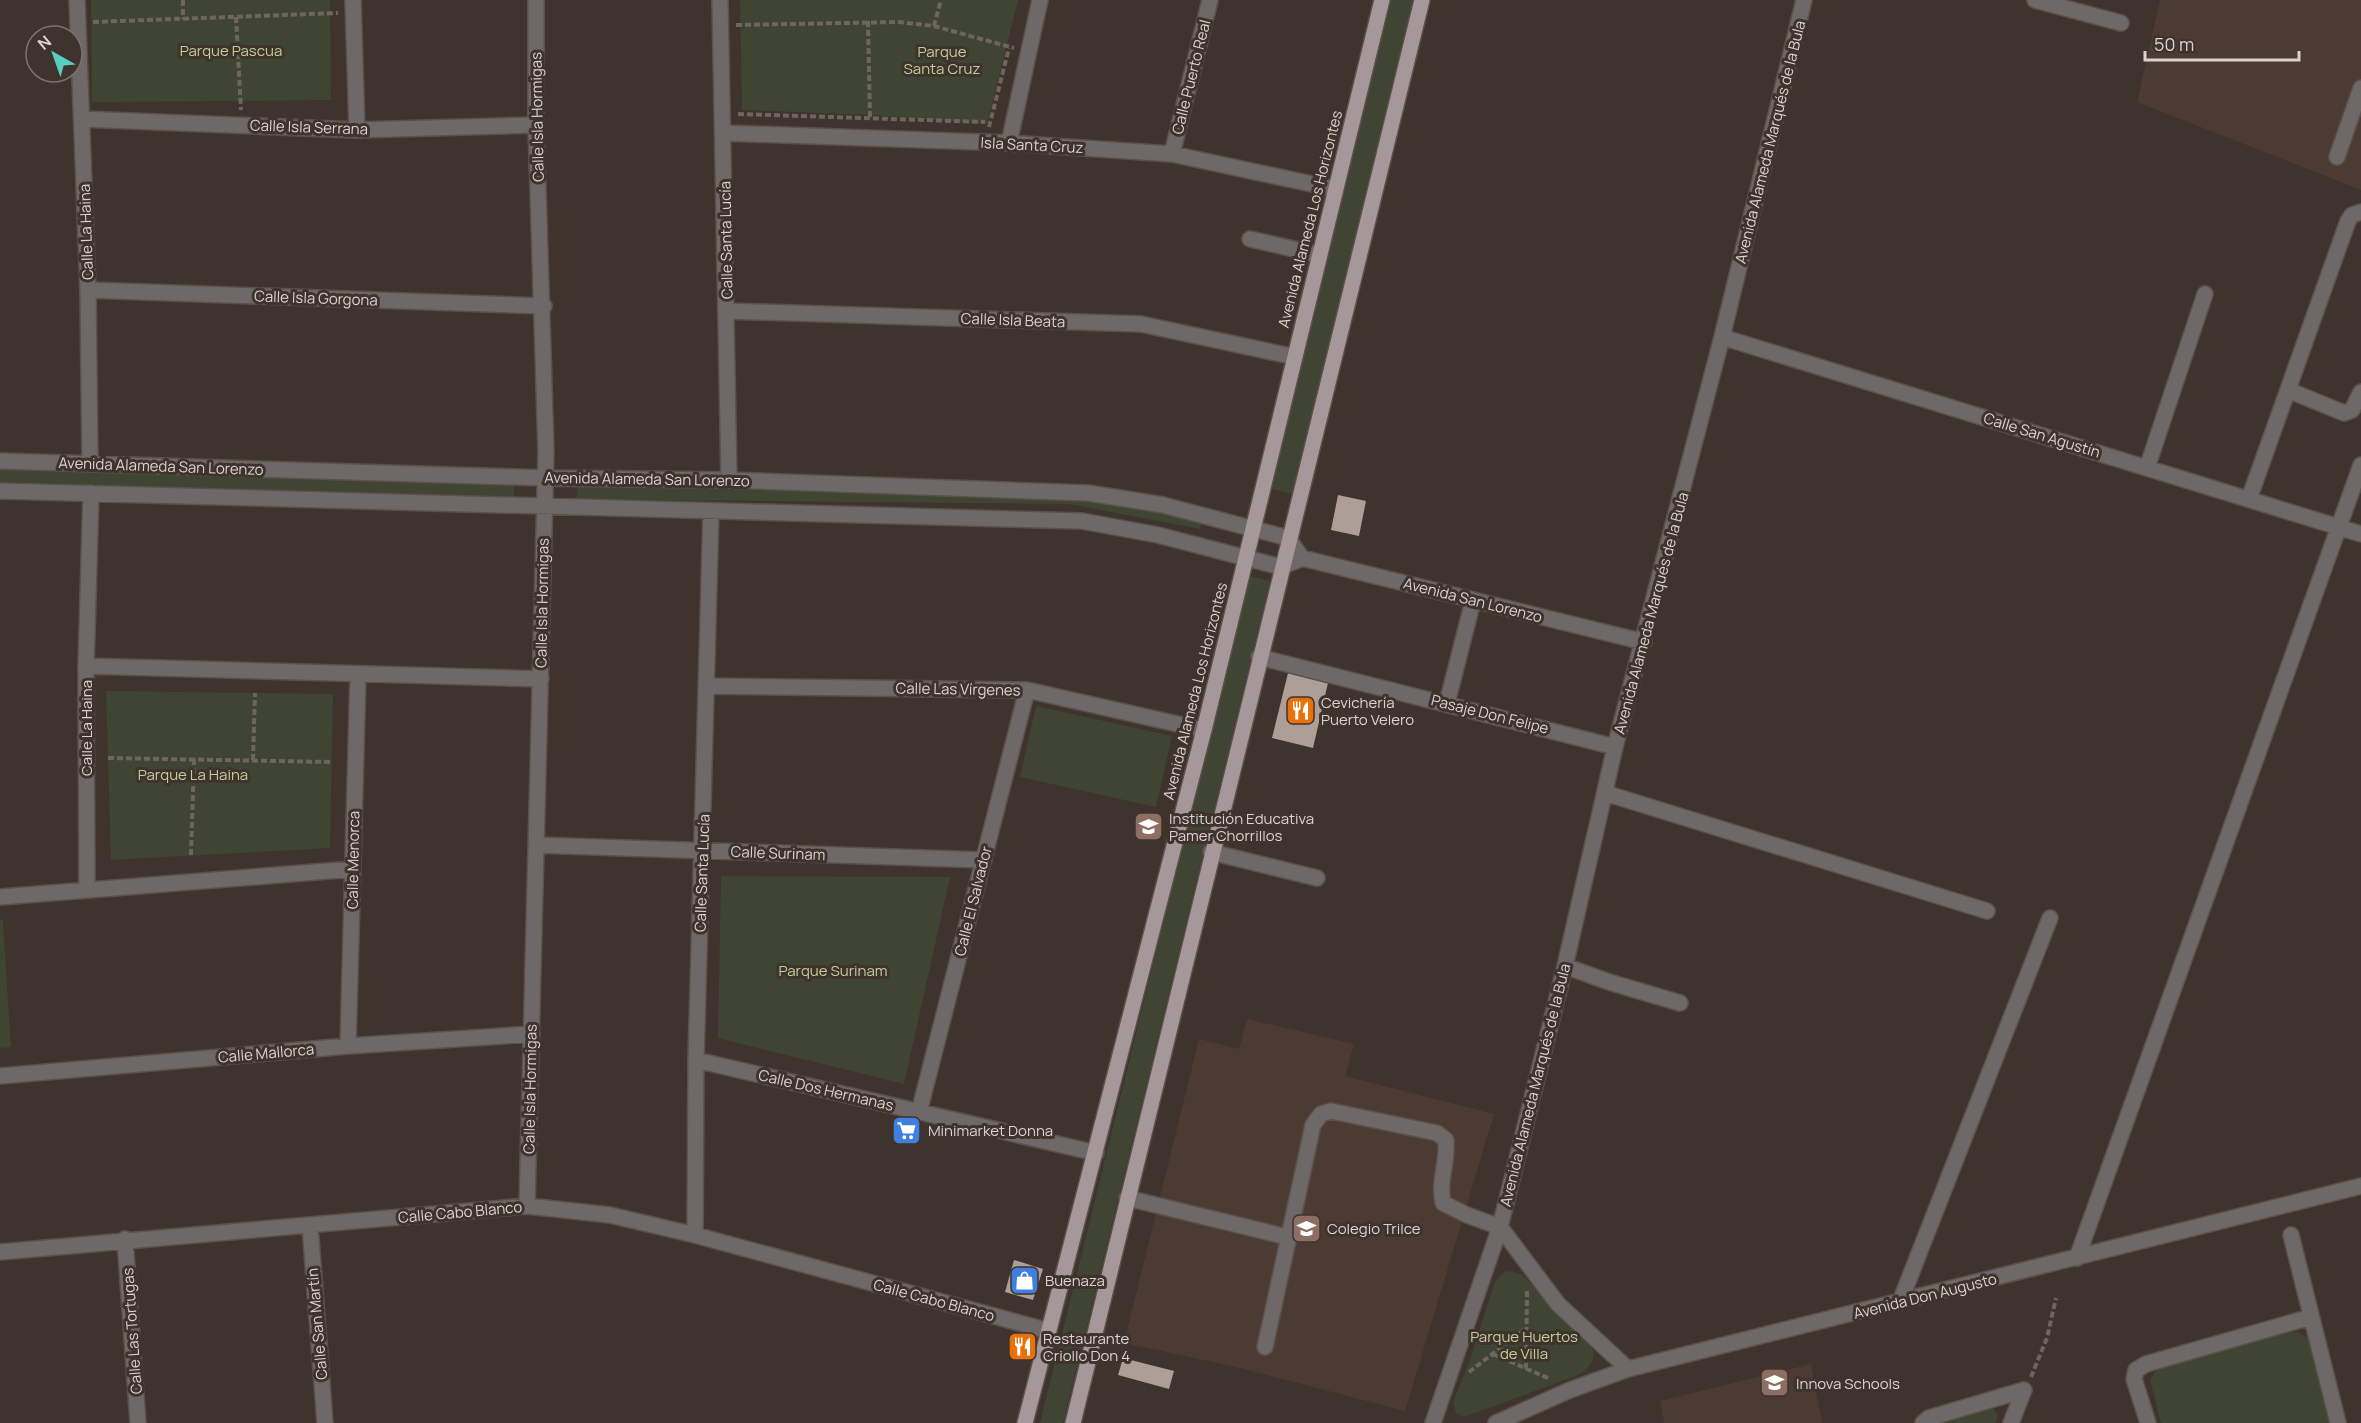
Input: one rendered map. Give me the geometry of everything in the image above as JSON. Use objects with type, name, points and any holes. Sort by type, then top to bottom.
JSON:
[{"type":"main road","name":"Avenida Alameda Los Horizontes","points":[[1025,1423],[1204,730],[1382,0]]},
{"type":"main road","points":[[1072,1423],[1422,0]]},
{"type":"street","name":"Calle La Haina","points":[[77,0],[88,290],[90,464]]},
{"type":"street","name":"Calle Isla Hormigas","points":[[527,1206],[546,478],[544,306],[536,125],[536,0]]},
{"type":"street","name":"Calle Santa Lucía","points":[[720,0],[724,114],[729,480]]},
{"type":"street","points":[[1008,143],[1041,0]]},
{"type":"street","name":"Calle Puerto Real","points":[[1172,154],[1210,0]]},
{"type":"street","name":"Avenida Alameda Marqués de la Bula","points":[[1433,1423],[1500,1227],[1565,966],[1616,747],[1722,337],[1804,0]]},
{"type":"street","points":[[2035,0],[2121,23]]},
{"type":"street","points":[[353,6],[357,130]]},
{"type":"street","points":[[2337,157],[2361,88]]},
{"type":"street","name":"Calle Isla Serrana","points":[[82,119],[357,130],[536,125]]},
{"type":"street","name":"Isla Santa Cruz","points":[[724,133],[1008,143],[1172,154],[1335,189]]},
{"type":"street","points":[[2249,499],[2348,221],[2352,215],[2361,212]]},
{"type":"street","points":[[1250,239],[1320,255]]},
{"type":"street","name":"Calle Isla Gorgona","points":[[88,290],[544,306]]},
{"type":"street","points":[[2147,468],[2205,294]]},
{"type":"street","name":"Calle Isla Beata","points":[[727,311],[1141,324],[1248,345],[1295,357]]},
{"type":"street","name":"Calle San Agustín","points":[[1722,337],[2361,534]]},
{"type":"street","points":[[2288,390],[2344,413],[2352,410],[2361,392]]},
{"type":"street","name":"Avenida Alameda San Lorenzo","points":[[0,461],[546,478],[729,480],[1088,493],[1162,505],[1288,538]]},
{"type":"street","points":[[2077,1258],[2361,465]]},
{"type":"street","name":"Avenida Alameda San Lorenzo","points":[[0,490],[1082,521],[1158,534],[1281,567]]},
{"type":"street","name":"Calle La Haina","points":[[87,890],[86,666],[91,493]]},
{"type":"street","name":"Calle Santa Lucía","points":[[695,1235],[696,1060],[711,511]]},
{"type":"street","points":[[1281,567],[1302,558],[1288,538]]},
{"type":"street","name":"Avenida San Lorenzo","points":[[1302,558],[1644,642]]},
{"type":"street","points":[[1447,703],[1473,601]]},
{"type":"street","name":"Pasaje Don Felipe","points":[[1259,657],[1616,747]]},
{"type":"street","points":[[86,666],[541,679]]},
{"type":"street","name":"Calle Menorca","points":[[348,1046],[358,675]]},
{"type":"street","name":"Calle Las Vírgenes","points":[[707,686],[1027,690],[1204,730]]},
{"type":"street","name":"Calle El Salvador","points":[[919,1112],[1027,690]]},
{"type":"street","points":[[1605,793],[1987,911]]},
{"type":"street","name":"Calle Surinam","points":[[536,844],[984,860]]},
{"type":"street","points":[[1211,852],[1317,879]]},
{"type":"street","points":[[0,897],[352,869]]},
{"type":"street","points":[[1900,1302],[2050,918]]},
{"type":"street","points":[[1565,966],[1680,1003]]},
{"type":"street","name":"Calle Mallorca","points":[[0,1076],[348,1046],[532,1034]]},
{"type":"street","name":"Calle Dos Hermanas","points":[[696,1060],[1096,1153]]},
{"type":"street","points":[[1265,1347],[1313,1125],[1321,1114],[1331,1111],[1437,1133],[1446,1140],[1447,1152],[1440,1191],[1443,1203],[1500,1227]]},
{"type":"street","name":"Avenida Don Augusto","points":[[1496,1423],[1570,1390],[1628,1369],[2361,1186]]},
{"type":"street","points":[[1127,1198],[1287,1237]]},
{"type":"street","name":"Calle Cabo Blanco","points":[[0,1252],[125,1239],[527,1206],[610,1215],[695,1235],[1049,1331]]},
{"type":"street","name":"Calle San Martín","points":[[310,1225],[326,1423]]},
{"type":"street","name":"Avenida Alameda Marqués de la Bula","points":[[1500,1227],[1558,1304],[1628,1369]]},
{"type":"street","points":[[2291,1235],[2338,1423]]},
{"type":"street","name":"Calle Las Tortugas","points":[[125,1239],[138,1423]]},
{"type":"street","points":[[2148,1423],[2134,1379],[2136,1370],[2146,1364],[2311,1317]]},
{"type":"street","points":[[1923,1423],[1929,1418],[2024,1390]]},
{"type":"street","points":[[2011,1423],[2024,1390]]},
{"type":"path","points":[[183,0],[183,19]]},
{"type":"path","points":[[934,26],[941,0]]},
{"type":"path","points":[[78,23],[236,17],[353,6]]},
{"type":"path","points":[[236,17],[242,125]]},
{"type":"path","points":[[868,21],[870,117],[868,138]]},
{"type":"path","points":[[721,28],[740,24],[868,21],[934,26],[1029,51]]},
{"type":"path","points":[[985,142],[1012,38]]},
{"type":"path","points":[[724,114],[870,117],[1012,125]]},
{"type":"path","points":[[253,760],[255,693]]},
{"type":"path","points":[[108,758],[331,762]]},
{"type":"path","points":[[191,855],[194,759]]},
{"type":"path","points":[[1526,1369],[1527,1284],[1534,1292]]},
{"type":"path","points":[[2024,1390],[2047,1338],[2056,1298]]},
{"type":"path","points":[[1468,1372],[1526,1328]]},
{"type":"path","points":[[1493,1354],[1552,1380],[1542,1384]]},
{"type":"path","points":[[1466,1381],[1472,1362]]},
{"type":"shaded area","points":[[2160,0],[2361,0],[2361,190],[2137,102]]},
{"type":"shaded area","name":"Colegio Trilce","points":[[1247,1019],[1354,1044],[1345,1076],[1494,1114],[1405,1411],[1236,1367],[1124,1343],[1199,1039],[1239,1049]]},
{"type":"shaded area","name":"Innova Schools","points":[[1811,1364],[1822,1423],[1664,1423],[1660,1401]]},
{"type":"green space","name":"Parque Pascua","points":[[91,0],[330,0],[331,100],[92,102]]},
{"type":"green space","name":"Parque Santa Cruz","points":[[740,0],[1018,0],[987,124],[870,115],[742,110]]},
{"type":"green space","points":[[1391,0],[1413,0],[1292,494],[1271,489]]},
{"type":"green space","points":[[0,468],[514,483],[514,497],[0,482]]},
{"type":"green space","points":[[578,484],[1068,496],[1202,519],[1200,529],[1069,504],[576,499]]},
{"type":"green space","points":[[1249,576],[1270,581],[1063,1423],[1040,1423]]},
{"type":"green space","name":"Parque La Haina","points":[[106,691],[333,694],[330,848],[111,860]]},
{"type":"green space","points":[[1036,706],[1172,736],[1156,807],[1020,777]]},
{"type":"green space","name":"Parque Surinam","points":[[721,876],[950,877],[904,1084],[718,1038]]},
{"type":"green space","points":[[0,920],[3,920],[11,1047],[0,1048]]},
{"type":"green space","name":"Parque Huertos de Villa","points":[[1511,1271],[1522,1275],[1590,1342],[1593,1352],[1592,1361],[1587,1369],[1578,1375],[1464,1417],[1456,1413],[1453,1402],[1467,1368],[1495,1282],[1504,1272]]},
{"type":"green space","points":[[2298,1332],[2308,1338],[2329,1423],[2161,1423],[2150,1380],[2157,1369]]},
{"type":"green space","points":[[1991,1407],[1998,1415],[1996,1423],[1937,1423]]},
{"type":"building","points":[[1338,495],[1366,501],[1359,536],[1331,530]]},
{"type":"building","name":"Cevichería Puerto Velero","points":[[1288,673],[1328,683],[1313,748],[1272,738]]},
{"type":"building","name":"Buenaza","points":[[1014,1260],[1043,1269],[1033,1300],[1005,1292]]},
{"type":"building","points":[[1123,1358],[1174,1371],[1169,1389],[1118,1375]]},
{"type":"place","name":"Cevichería Puerto Velero","points":[[1300,711]]},
{"type":"place","name":"Institución Educativa Pamer Chorrillos","points":[[1148,827]]},
{"type":"place","name":"Minimarket Donna","points":[[907,1130]]},
{"type":"place","name":"Colegio Trilce","points":[[1306,1228]]},
{"type":"place","name":"Buenaza","points":[[1024,1280]]},
{"type":"place","name":"Restaurante Criollo Don 4","points":[[1022,1347]]},
{"type":"place","name":"Innova Schools","points":[[1775,1383]]}]
